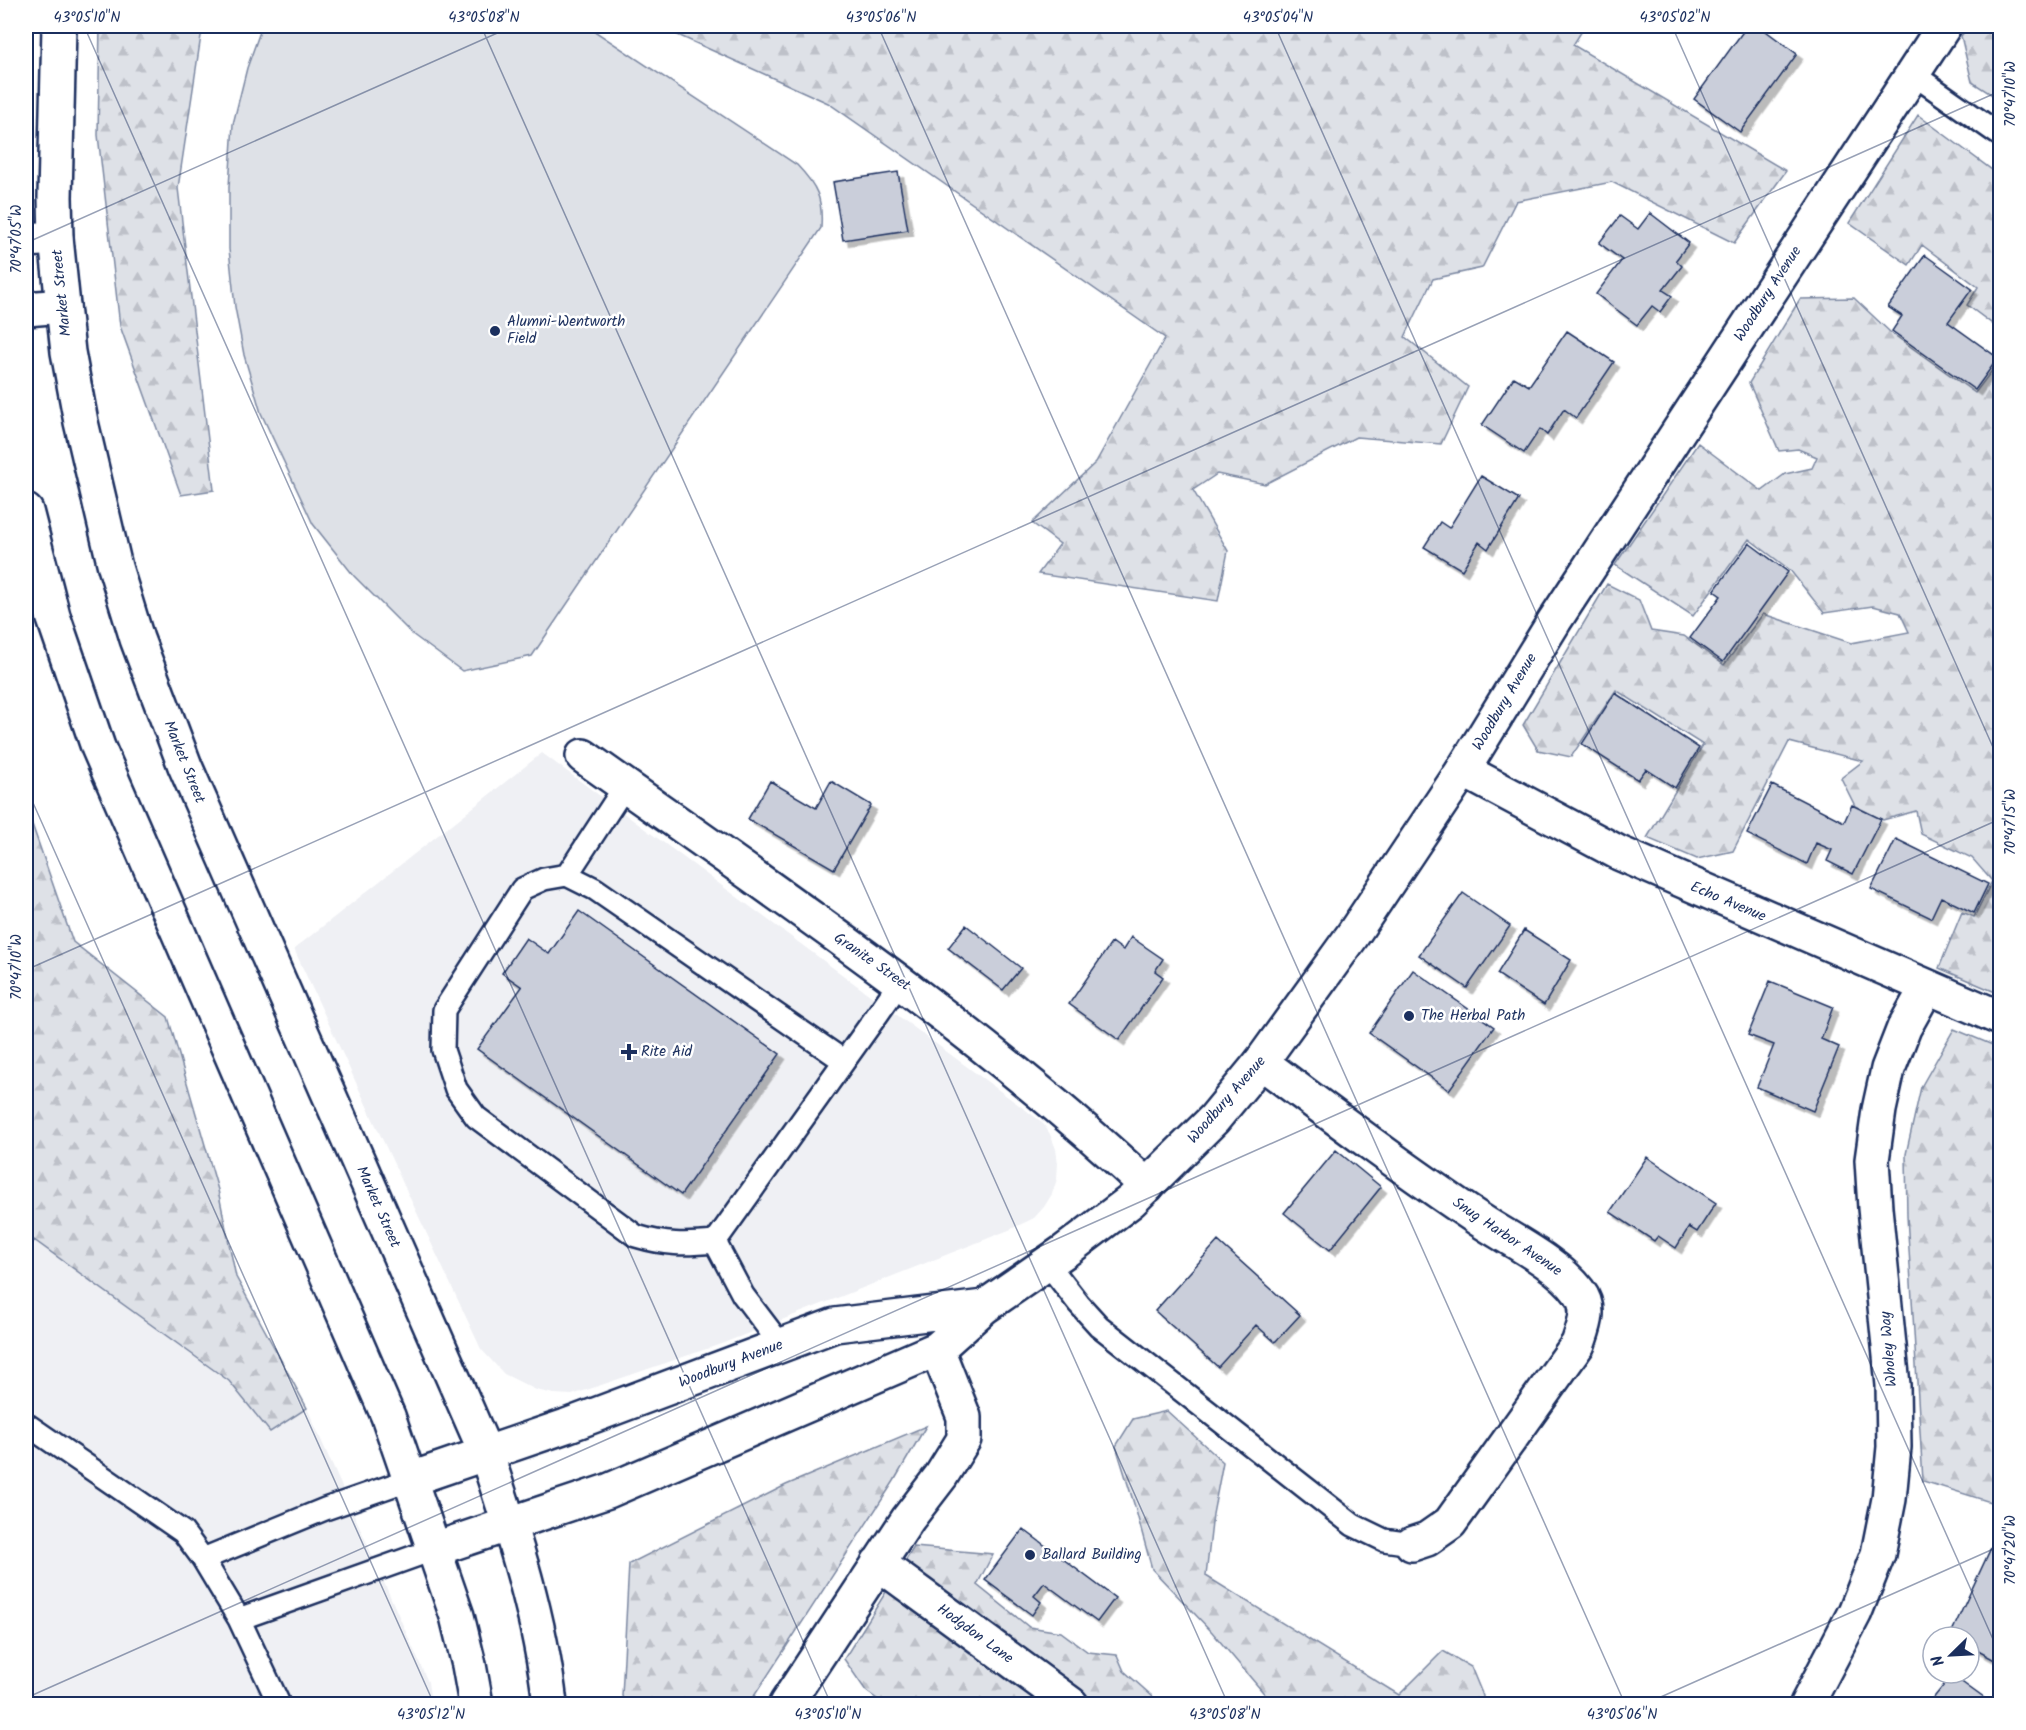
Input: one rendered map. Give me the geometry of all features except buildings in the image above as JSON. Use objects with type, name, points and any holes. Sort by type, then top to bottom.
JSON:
[{"type":"street","name":"Market Street","points":[[59,26],[56,120],[41,239],[63,306],[68,352],[81,422],[97,496],[122,588],[160,702],[219,847],[486,1453]]},
{"type":"street","name":"Woodbury Avenue","points":[[435,1549],[608,1491],[937,1349],[984,1307],[1048,1264],[1147,1186],[1214,1119],[1261,1062],[1352,936],[1463,770],[1560,611],[1944,26]]},
{"type":"street","points":[[26,309],[63,306]]},
{"type":"street","points":[[26,511],[53,616],[98,747],[383,1403],[457,1616],[476,1704]]},
{"type":"street","name":"Granite Street","points":[[583,756],[900,982],[1096,1139],[1147,1186]]},
{"type":"street","name":"Echo Avenue","points":[[1463,770],[1619,853],[2001,1018]]},
{"type":"street","name":"Wholey Way","points":[[1807,1704],[1855,1612],[1878,1554],[1889,1499],[1894,1447],[1893,1385],[1872,1160],[1879,1110],[1888,1070],[1904,1028],[1927,987]]},
{"type":"street","name":"Snug Harbor Avenue","points":[[1261,1062],[1387,1155],[1480,1220],[1564,1274],[1581,1294],[1587,1317],[1578,1344],[1450,1523],[1427,1539],[1412,1544]]},
{"type":"street","name":"Woodbury Avenue","points":[[411,1479],[573,1423],[835,1324],[984,1307]]},
{"type":"street","points":[[786,1704],[878,1563],[941,1476],[964,1439],[964,1417],[937,1349]]},
{"type":"street","points":[[486,1453],[535,1610],[550,1704]]},
{"type":"street","name":"Hodgdon Lane","points":[[878,1563],[1071,1704]]},
{"type":"lane","points":[[1913,74],[2001,135]]},
{"type":"lane","points":[[567,875],[625,786]]},
{"type":"lane","points":[[714,1242],[663,1244],[636,1236],[476,1118],[456,1089],[443,1050],[444,1010],[522,889],[544,879],[567,875],[595,889],[844,1061]]},
{"type":"lane","points":[[714,1242],[900,982]]},
{"type":"lane","points":[[714,1242],[743,1295],[781,1345]]},
{"type":"lane","points":[[1048,1264],[1099,1326],[1353,1526],[1384,1540],[1412,1544]]},
{"type":"lane","points":[[26,1424],[183,1532],[238,1619],[279,1704]]},
{"type":"lane","points":[[202,1559],[325,1509],[411,1479]]},
{"type":"lane","points":[[238,1619],[435,1549]]},
{"type":"shaded area","points":[[542,753],[1042,1122],[1056,1149],[1057,1179],[1052,1194],[1034,1218],[721,1344],[572,1395],[536,1390],[504,1374],[481,1349],[294,949]]},
{"type":"shaded area","points":[[34,1240],[229,1381],[269,1432],[307,1408],[428,1682],[431,1704],[26,1704],[26,1259]]},
{"type":"green space","points":[[100,26],[206,26],[201,36],[178,188],[214,490],[181,495],[120,326],[98,135]]},
{"type":"green space","name":"Alumni-Wentworth Field","points":[[262,26],[587,26],[797,165],[814,186],[820,200],[821,228],[532,656],[462,671],[412,634],[354,576],[313,524],[261,413],[244,355],[235,307],[229,249],[229,187],[233,124],[247,68]]},
{"type":"green space","points":[[658,26],[1585,26],[1573,45],[1786,171],[1734,243],[1612,182],[1516,201],[1482,268],[1433,279],[1405,337],[1468,387],[1441,444],[1356,437],[1265,484],[1217,474],[1193,490],[1228,551],[1218,601],[1038,574],[1060,544],[1032,523],[1096,462],[1165,338],[828,103]]},
{"type":"green space","points":[[1969,26],[2000,26],[2000,100],[1972,82],[1961,36]]},
{"type":"green space","points":[[1918,115],[2000,176],[2000,336],[1999,329],[1967,305],[1978,287],[1922,245],[1909,265],[1849,223]]},
{"type":"green space","points":[[1854,298],[1890,332],[1975,393],[2000,360],[2000,994],[1939,968],[1962,912],[1974,917],[1992,881],[1972,858],[1921,834],[1916,811],[1883,820],[1855,806],[1841,778],[1863,761],[1789,742],[1733,851],[1697,859],[1647,838],[1703,745],[1616,690],[1571,757],[1538,750],[1523,725],[1607,584],[1639,600],[1651,631],[1684,636],[1724,665],[1763,614],[1851,643],[1909,632],[1900,613],[1873,606],[1824,613],[1790,570],[1749,539],[1693,616],[1615,565],[1698,443],[1762,491],[1785,474],[1812,468],[1817,457],[1798,449],[1779,451],[1749,383],[1800,299]]},
{"type":"green space","points":[[26,807],[73,942],[168,1017],[218,1190],[236,1277],[307,1408],[270,1432],[229,1381],[34,1240],[26,1259]]},
{"type":"green space","points":[[1954,1029],[2000,1048],[2000,1505],[1923,1481],[1907,1216],[1906,1154],[1921,1087]]},
{"type":"green space","points":[[1167,1411],[1223,1462],[1213,1514],[1206,1576],[1399,1695],[1443,1651],[1471,1667],[1483,1696],[1482,1704],[1273,1704],[1212,1632],[1152,1569],[1116,1446],[1133,1419]]},
{"type":"green space","points":[[926,1426],[894,1481],[749,1704],[625,1704],[622,1696],[629,1564],[786,1485]]},
{"type":"green space","points":[[914,1547],[993,1554],[977,1585],[1029,1627],[1061,1632],[1088,1652],[1117,1655],[1124,1671],[1161,1704],[884,1704],[866,1691],[844,1659]]},
{"type":"place","name":"Alumni-Wentworth Field","points":[[495,331]]},
{"type":"place","name":"The Herbal Path","points":[[1409,1016]]},
{"type":"place","name":"Rite Aid","points":[[629,1052]]},
{"type":"place","name":"Ballard Building","points":[[1030,1555]]}]
